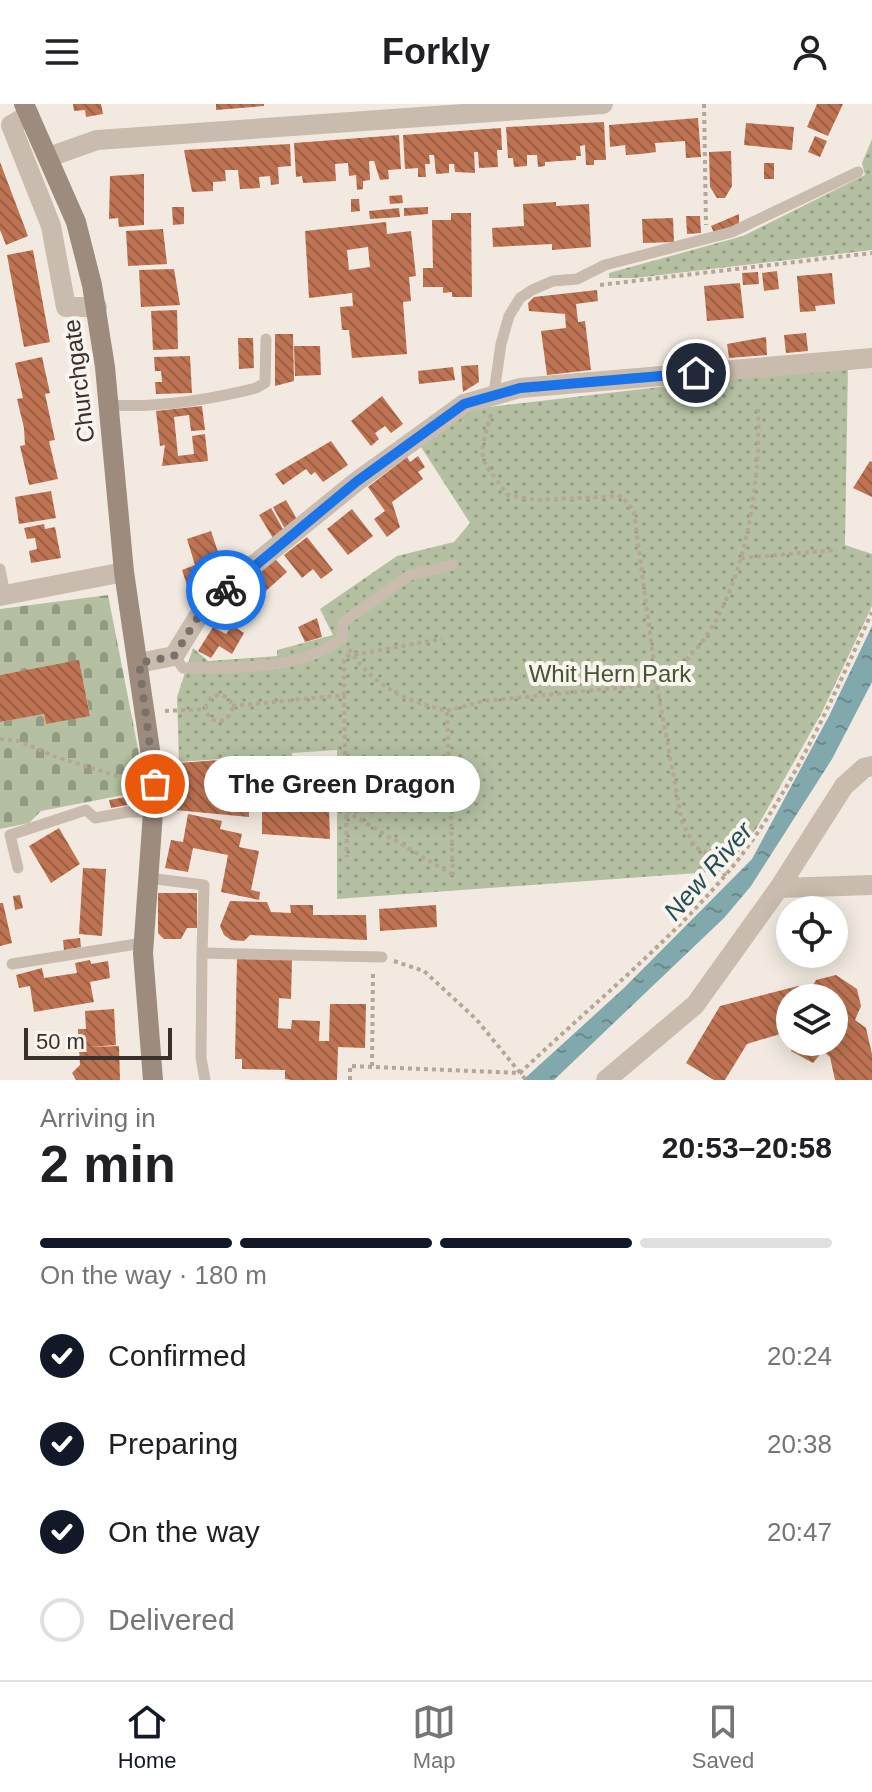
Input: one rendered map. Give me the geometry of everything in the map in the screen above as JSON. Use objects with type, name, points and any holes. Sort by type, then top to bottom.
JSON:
[{"type":"street","points":[[49,157],[97,140],[603,104]]},
{"type":"street","points":[[26,110],[5,127],[51,226],[66,307],[97,307]]},
{"type":"street","name":"Churchgate","points":[[26,110],[76,222],[97,307],[124,572],[155,784],[143,943],[153,1080]]},
{"type":"street","points":[[139,663],[174,656],[206,604],[416,438],[464,404],[494,393],[872,358]]},
{"type":"street","points":[[2,595],[124,572]]},
{"type":"street","points":[[606,1080],[695,1005],[779,888],[844,786],[864,768],[872,766]]},
{"type":"street","points":[[779,888],[872,885]]},
{"type":"lane","points":[[494,393],[503,336],[520,298],[553,281],[577,279],[605,265],[732,232],[858,172]]},
{"type":"lane","points":[[109,405],[136,407],[181,402],[256,388],[265,383],[266,339]]},
{"type":"lane","points":[[174,656],[183,668],[269,665],[298,659],[342,638],[343,622],[410,575],[453,565]]},
{"type":"lane","points":[[0,569],[2,595]]},
{"type":"lane","points":[[18,868],[10,835],[86,810],[95,818],[128,812],[154,812]]},
{"type":"lane","points":[[148,878],[204,885],[201,1058],[205,1080]]},
{"type":"lane","points":[[12,964],[143,943]]},
{"type":"lane","points":[[202,953],[378,957]]},
{"type":"path","points":[[704,104],[707,240]]},
{"type":"path","points":[[577,279],[614,285],[872,253]]},
{"type":"path","points":[[494,393],[482,453],[485,464],[508,495],[536,500],[622,496],[634,512],[656,682],[682,822],[695,847],[720,860],[725,876]]},
{"type":"path","points":[[342,638],[382,687],[406,700],[447,711],[483,701],[656,682],[676,670],[709,630],[741,558],[754,513],[758,409]]},
{"type":"path","points":[[741,558],[837,550]]},
{"type":"path","points":[[350,1080],[350,1066],[520,1073],[679,925],[725,876],[765,819],[830,705],[872,612]]},
{"type":"path","points":[[347,857],[344,660],[353,654],[442,639]]},
{"type":"path","points":[[232,706],[344,695]]},
{"type":"path","points":[[206,709],[215,696],[226,697],[232,706]]},
{"type":"path","points":[[206,709],[212,719],[223,720],[232,706]]},
{"type":"path","points":[[146,711],[206,709]]},
{"type":"path","points":[[346,811],[453,875],[447,711]]},
{"type":"path","points":[[0,739],[19,741],[56,757],[135,782],[155,784]]},
{"type":"path","points":[[346,811],[451,810]]},
{"type":"path","points":[[372,1066],[378,957],[424,971],[476,1019],[526,1080]]},
{"type":"green space","points":[[872,139],[872,250],[635,278],[609,278],[609,273],[743,236],[865,175],[862,163]]},
{"type":"green space","name":"Whit Hern Park","points":[[848,365],[845,545],[872,554],[872,606],[821,714],[756,829],[725,871],[337,899],[337,750],[292,753],[294,787],[251,787],[247,757],[179,762],[177,697],[193,648],[208,661],[277,656],[277,650],[333,635],[320,609],[397,556],[454,542],[470,523],[421,447],[471,409]]},
{"type":"green space","points":[[108,595],[143,774],[139,792],[41,811],[29,823],[0,829],[0,722],[44,714],[46,724],[90,715],[79,661],[0,675],[0,609]]},
{"type":"water","points":[[872,626],[872,682],[832,759],[751,886],[724,918],[554,1080],[523,1080],[624,988],[752,859],[829,716]]},
{"type":"building","points":[[73,104],[101,104],[103,114],[86,117],[85,110],[74,111]]},
{"type":"building","points":[[216,104],[264,104],[264,106],[216,110]]},
{"type":"building","points":[[817,104],[843,104],[828,136],[807,127]]},
{"type":"building","points":[[698,118],[701,157],[686,158],[685,141],[655,143],[656,152],[641,154],[626,155],[625,145],[610,147],[609,125]]},
{"type":"building","points":[[604,122],[606,160],[594,160],[594,165],[586,165],[585,145],[580,146],[581,156],[576,156],[576,160],[545,162],[545,166],[538,167],[537,155],[527,155],[527,166],[514,167],[513,158],[508,158],[506,127]]},
{"type":"building","points":[[746,123],[794,127],[792,150],[744,145]]},
{"type":"building","points":[[501,128],[502,150],[497,150],[498,167],[479,168],[478,152],[474,152],[475,173],[455,172],[454,164],[449,164],[449,173],[436,174],[434,155],[429,155],[430,164],[425,164],[426,177],[418,177],[418,168],[405,169],[403,135]]},
{"type":"building","points":[[399,135],[401,169],[388,170],[389,179],[380,180],[374,161],[369,161],[370,180],[363,181],[363,189],[357,190],[356,175],[349,176],[348,163],[335,164],[336,181],[303,183],[302,176],[296,177],[294,143]]},
{"type":"building","points":[[815,136],[827,141],[820,157],[808,152]]},
{"type":"building","points":[[290,144],[291,166],[278,167],[279,184],[271,185],[270,176],[259,177],[260,188],[240,189],[238,170],[225,170],[226,181],[213,182],[213,191],[192,192],[184,150]]},
{"type":"building","points":[[731,151],[732,186],[725,198],[717,198],[710,187],[709,152]]},
{"type":"building","points":[[0,162],[28,236],[6,245],[0,230]]},
{"type":"building","points":[[764,163],[774,163],[774,179],[764,179]]},
{"type":"building","points":[[144,174],[144,225],[119,227],[118,218],[109,219],[110,176]]},
{"type":"building","points":[[402,195],[403,203],[390,204],[389,196]]},
{"type":"building","points":[[351,199],[359,199],[360,211],[351,212]]},
{"type":"building","points":[[556,202],[556,206],[589,204],[591,247],[552,250],[552,244],[493,247],[492,228],[524,226],[523,204]]},
{"type":"building","points":[[172,207],[184,207],[184,224],[173,225]]},
{"type":"building","points":[[428,207],[428,214],[404,216],[404,208]]},
{"type":"building","points":[[399,208],[400,217],[370,219],[369,211]]},
{"type":"building","points":[[451,213],[471,213],[472,297],[452,297],[452,292],[443,293],[443,287],[423,287],[423,268],[433,268],[432,220],[451,220]]},
{"type":"building","points":[[739,214],[739,224],[715,235],[711,226]]},
{"type":"building","points":[[686,216],[700,216],[701,233],[687,234]]},
{"type":"building","points":[[673,218],[674,242],[643,243],[642,219]]},
{"type":"building","points":[[386,222],[387,234],[411,231],[416,276],[409,277],[411,301],[403,302],[407,354],[352,358],[349,330],[342,330],[340,307],[353,306],[352,293],[309,298],[305,231]],"holes":[[[368,247],[370,267],[349,270],[347,250]]]},
{"type":"building","points":[[163,229],[167,264],[128,266],[126,231]]},
{"type":"building","points":[[33,250],[50,342],[24,347],[7,255]]},
{"type":"building","points":[[174,269],[180,305],[141,307],[139,270]]},
{"type":"building","points":[[777,271],[779,289],[764,291],[762,273]]},
{"type":"building","points":[[758,272],[759,284],[743,285],[742,273]]},
{"type":"building","points":[[832,273],[835,304],[815,306],[816,311],[800,312],[797,276]]},
{"type":"building","points":[[740,283],[744,318],[707,321],[704,286]]},
{"type":"building","points":[[597,290],[598,301],[576,304],[578,322],[585,321],[591,370],[547,375],[541,331],[566,328],[565,314],[529,311],[528,303],[534,297]]},
{"type":"building","points":[[177,310],[178,349],[153,350],[151,311]]},
{"type":"building","points":[[806,333],[808,351],[786,353],[784,335]]},
{"type":"building","points":[[275,334],[293,334],[294,381],[275,386]]},
{"type":"building","points":[[766,337],[767,355],[729,358],[727,344]]},
{"type":"building","points":[[238,338],[253,338],[254,368],[239,369]]},
{"type":"building","points":[[294,346],[320,346],[321,375],[295,376]]},
{"type":"building","points":[[190,356],[192,393],[156,394],[155,382],[162,382],[161,371],[155,371],[154,357]]},
{"type":"building","points":[[42,357],[50,393],[45,394],[55,440],[49,441],[58,479],[29,485],[20,446],[25,445],[24,428],[17,399],[23,398],[15,363]]},
{"type":"building","points":[[478,365],[479,382],[463,392],[461,366]]},
{"type":"building","points":[[453,367],[455,380],[419,384],[418,371]]},
{"type":"building","points":[[382,396],[403,424],[391,433],[385,426],[375,433],[379,439],[371,446],[351,421]]},
{"type":"building","points":[[202,406],[205,430],[191,431],[189,415],[174,417],[178,456],[194,454],[192,436],[205,434],[208,461],[162,466],[165,445],[160,446],[156,411]]},
{"type":"building","points":[[331,441],[348,465],[323,482],[315,472],[311,475],[306,469],[283,485],[275,474]]},
{"type":"building","points":[[418,456],[425,467],[418,472],[423,479],[392,502],[400,527],[387,537],[374,519],[385,511],[368,487],[407,457],[410,462]]},
{"type":"building","points":[[872,462],[872,497],[853,488]]},
{"type":"building","points":[[51,491],[56,518],[19,524],[15,497]]},
{"type":"building","points":[[286,500],[298,521],[285,529],[273,507]]},
{"type":"building","points":[[271,508],[284,531],[273,538],[259,515]]},
{"type":"building","points":[[352,509],[373,536],[348,555],[327,529]]},
{"type":"building","points":[[44,524],[45,529],[55,527],[61,558],[31,563],[29,551],[37,549],[35,538],[27,539],[24,528]]},
{"type":"building","points":[[211,531],[228,582],[190,594],[182,570],[195,565],[187,539]]},
{"type":"building","points":[[307,537],[333,570],[321,579],[313,569],[302,578],[284,555]]},
{"type":"building","points":[[275,559],[287,572],[258,598],[260,605],[251,609],[237,593]]},
{"type":"building","points":[[317,618],[322,637],[305,642],[298,627]]},
{"type":"building","points":[[232,625],[244,633],[232,654],[219,646],[211,658],[198,651],[213,627],[226,634]]},
{"type":"building","points":[[79,660],[90,716],[46,724],[44,714],[0,722],[0,675]]},
{"type":"building","points":[[234,759],[236,774],[215,777],[213,801],[249,805],[249,817],[175,810],[178,763]]},
{"type":"building","points":[[330,760],[331,790],[300,791],[299,761]]},
{"type":"building","points":[[126,797],[127,805],[111,808],[109,800]]},
{"type":"building","points":[[262,803],[329,809],[330,839],[262,834]]},
{"type":"building","points":[[188,814],[222,821],[220,829],[242,834],[239,847],[259,851],[251,890],[260,892],[259,900],[221,892],[228,855],[193,848],[188,872],[165,868],[171,840],[183,842]]},
{"type":"building","points":[[59,828],[80,864],[51,883],[29,846]]},
{"type":"building","points":[[83,868],[106,869],[102,936],[79,934]]},
{"type":"building","points":[[158,893],[197,893],[197,928],[187,928],[181,939],[164,939],[158,933]]},
{"type":"building","points":[[20,895],[23,908],[15,910],[13,896]]},
{"type":"building","points":[[230,901],[267,902],[271,912],[291,913],[290,905],[313,905],[313,915],[366,915],[367,940],[250,935],[244,941],[231,940],[224,935],[220,926]]},
{"type":"building","points":[[0,903],[3,903],[12,943],[0,946]]},
{"type":"building","points":[[436,905],[437,927],[380,931],[379,909]]},
{"type":"building","points":[[80,938],[81,947],[64,950],[63,940]]},
{"type":"building","points":[[237,957],[292,959],[291,999],[279,998],[278,1028],[291,1029],[292,1020],[320,1021],[319,1041],[329,1041],[330,1004],[366,1004],[365,1048],[338,1047],[337,1080],[292,1080],[285,1079],[285,1070],[242,1069],[242,1059],[235,1059]]},
{"type":"building","points":[[90,960],[91,964],[108,961],[110,978],[90,982],[94,1002],[34,1012],[30,986],[19,988],[16,975],[42,968],[44,978],[77,973],[75,963]]},
{"type":"building","points":[[836,975],[857,989],[861,1006],[855,1020],[866,1028],[872,1054],[872,1080],[835,1080],[829,1056],[848,1056],[848,984],[814,984],[816,980]]},
{"type":"building","points":[[776,992],[776,1035],[747,1044],[725,1080],[714,1080],[686,1063],[720,1006]]},
{"type":"building","points":[[114,1009],[116,1045],[89,1047],[119,1046],[120,1080],[76,1080],[72,1073],[80,1065],[78,1029],[86,1029],[85,1011]]},
{"type":"building","points":[[800,1056],[819,1056],[813,1063]]},
{"type":"way so far","points":[[155,784],[139,663],[174,656],[206,604],[226,590]]},
{"type":"place","name":"The Green Dragon","points":[[155,784]]},
{"type":"route","points":[[226,590],[356,482],[464,404],[520,388],[696,373]]},
{"type":"water label","name":"New River","points":[[708,871]]}]
